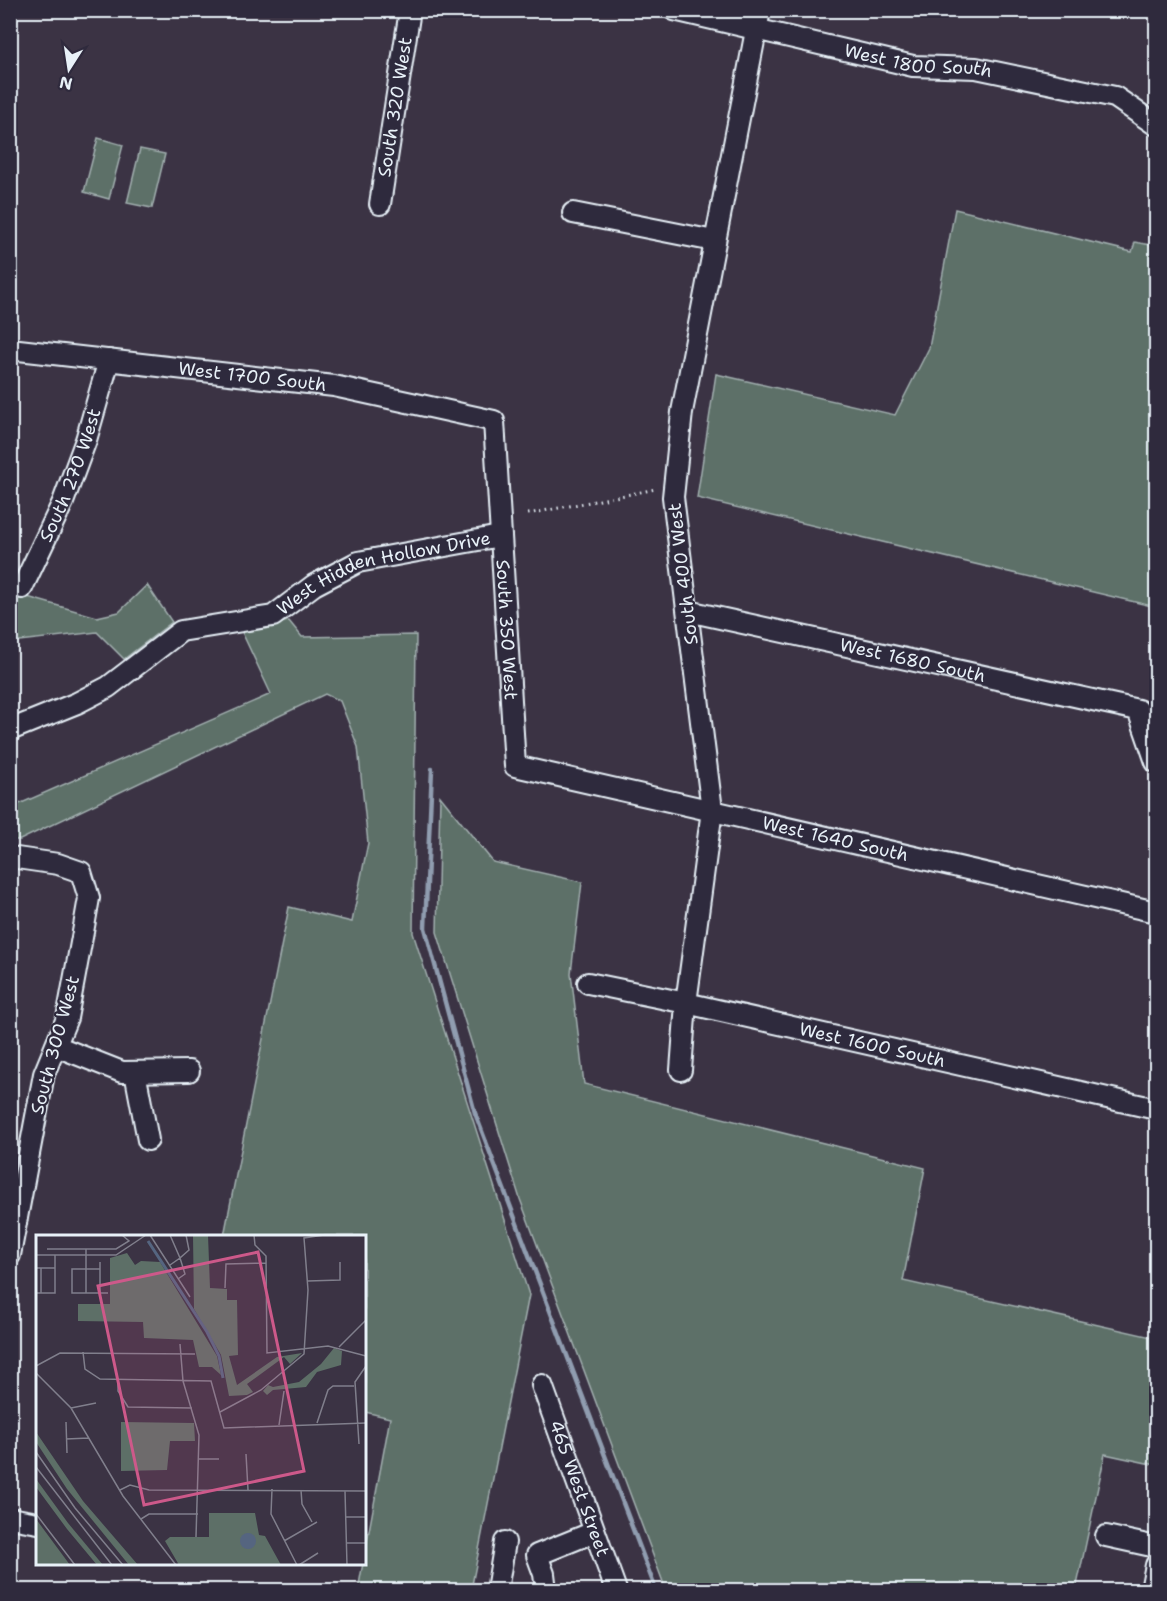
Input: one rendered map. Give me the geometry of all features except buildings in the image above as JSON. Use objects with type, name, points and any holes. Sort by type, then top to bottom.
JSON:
[{"type":"street","name":"South 320 West","points":[[380,204],[410,10]]},
{"type":"street","name":"West 1800 South","points":[[674,10],[758,19],[913,66],[976,68],[1115,97],[1156,125]]},
{"type":"street","name":"South 400 West","points":[[681,1070],[686,1003],[712,810],[673,497],[682,412],[758,19]]},
{"type":"street","points":[[573,213],[714,241]]},
{"type":"street","name":"West 1700 South","points":[[10,349],[334,386],[494,421]]},
{"type":"street","name":"South 270 West","points":[[22,588],[63,502],[86,440],[109,360]]},
{"type":"street","name":"South 350 West","points":[[494,421],[515,766]]},
{"type":"street","name":"West Hidden Hollow Drive","points":[[10,730],[77,703],[108,687],[181,631],[273,616],[314,585],[358,562],[500,536]]},
{"type":"street","name":"West 1680 South","points":[[688,611],[1138,710],[1156,762]]},
{"type":"street","name":"West 1640 South","points":[[515,766],[1156,912]]},
{"type":"street","name":"South 300 West","points":[[10,857],[58,864],[81,872],[89,898],[67,1018],[44,1074],[10,1255]]},
{"type":"street","name":"West 1600 South","points":[[588,983],[1156,1109]]},
{"type":"street","points":[[56,1046],[122,1072],[189,1071]]},
{"type":"street","points":[[135,1072],[148,1140]]},
{"type":"street","name":"465 West Street","points":[[542,1385],[616,1590]]},
{"type":"street","points":[[10,1518],[36,1523]]},
{"type":"street","points":[[546,1590],[544,1574],[537,1555],[594,1532]]},
{"type":"street","points":[[1106,1536],[1156,1547]]},
{"type":"street","points":[[497,1590],[505,1542]]},
{"type":"street","points":[[1151,1590],[1156,1565]]},
{"type":"path","points":[[528,514],[662,488]]},
{"type":"green space","points":[[98,138],[123,145],[109,199],[84,192]]},
{"type":"green space","points":[[140,149],[165,154],[152,208],[127,203]]},
{"type":"green space","points":[[955,209],[1132,252],[1135,242],[1156,246],[1156,607],[697,498],[716,374],[895,415],[929,348]]},
{"type":"green space","points":[[147,585],[172,622],[124,659],[97,632],[11,642],[10,592],[97,617],[119,612]]},
{"type":"green space","points":[[289,621],[302,637],[416,635],[413,933],[529,1295],[471,1590],[358,1590],[363,1565],[366,1565],[366,1547],[390,1418],[366,1412],[366,1235],[224,1235],[289,907],[352,922],[368,843],[358,747],[340,701],[325,694],[20,840],[11,840],[10,808],[271,694],[241,630]]},
{"type":"green space","points":[[440,796],[493,862],[582,882],[571,973],[584,1084],[925,1168],[903,1281],[1156,1338],[1156,1465],[1105,1454],[1076,1590],[666,1590],[520,1199],[437,932]]},
{"type":"waterway","points":[[432,769],[425,928],[475,1113],[656,1590]]}]
